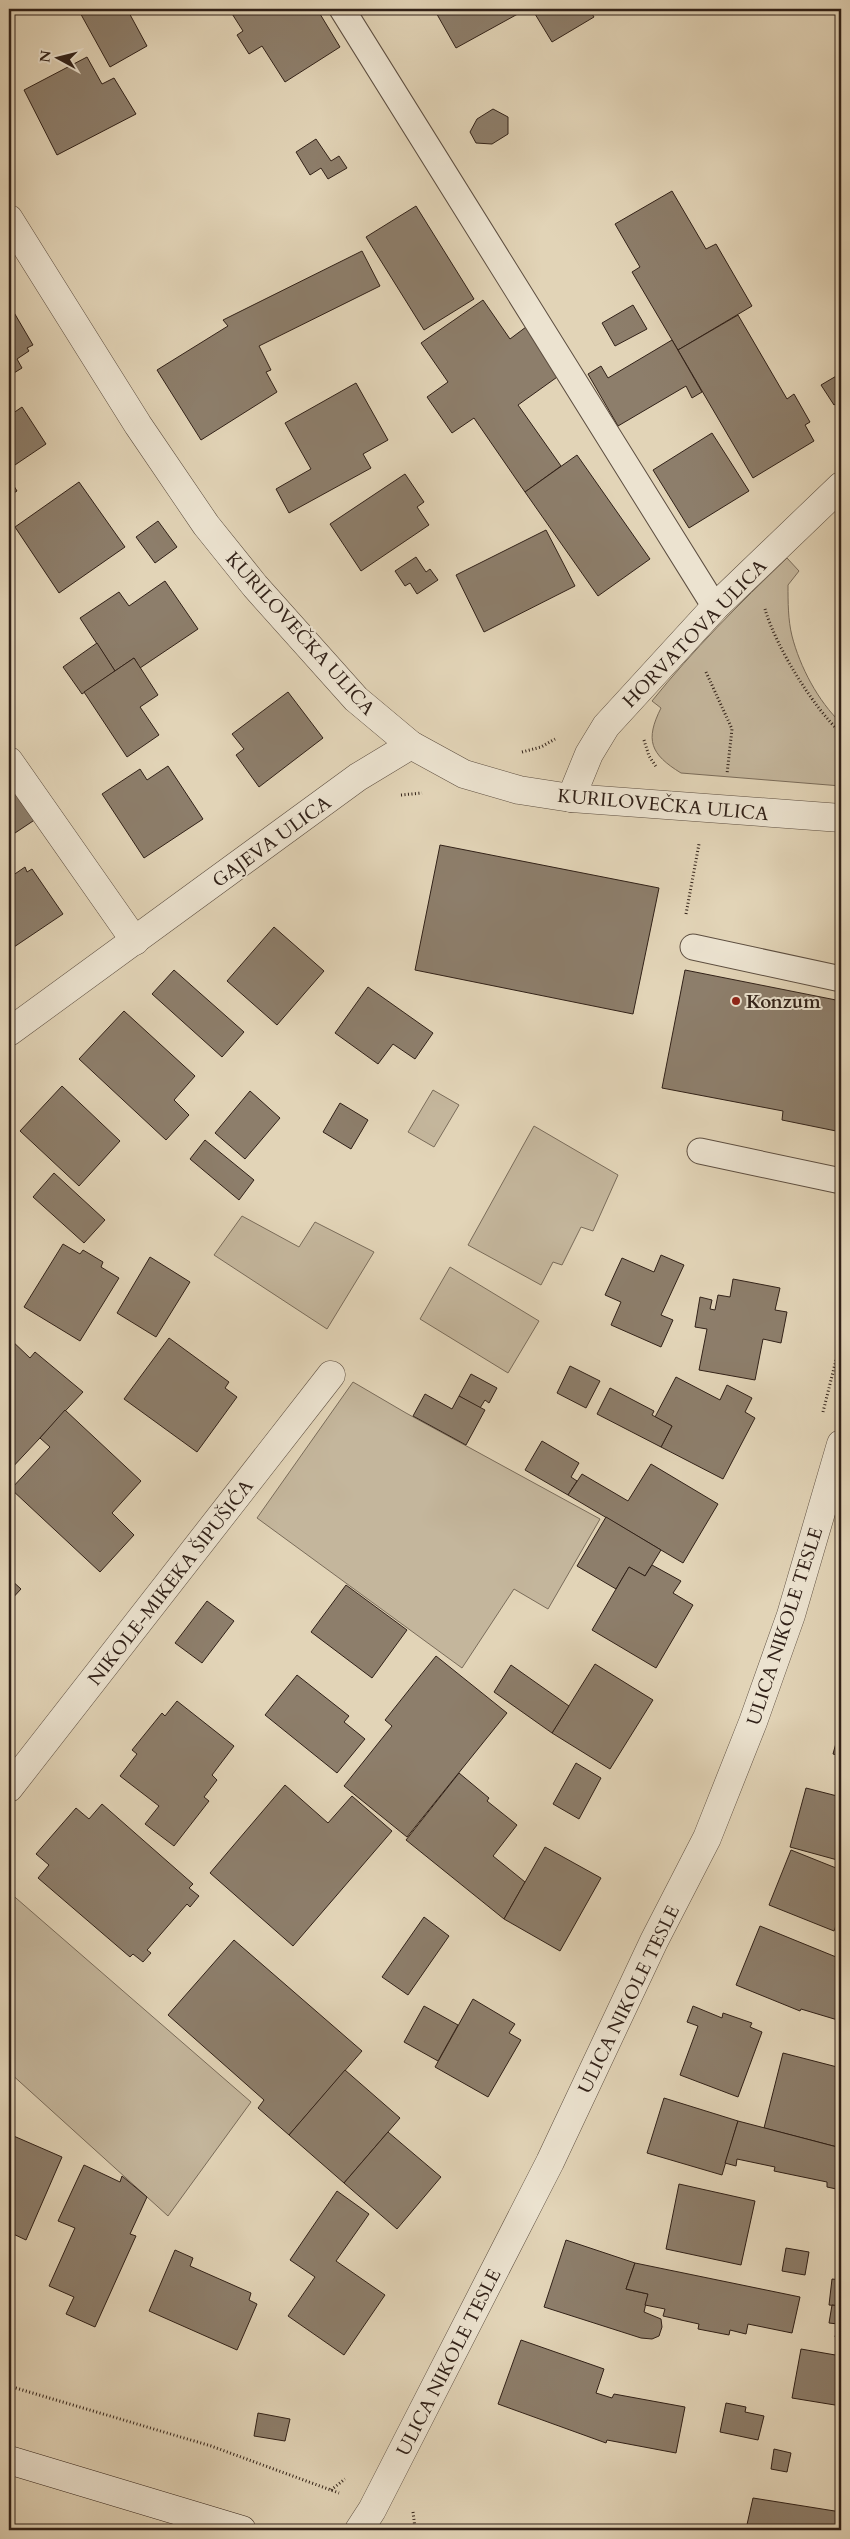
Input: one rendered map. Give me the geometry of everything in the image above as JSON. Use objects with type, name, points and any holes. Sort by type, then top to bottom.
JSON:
[{"type":"street","name":"KURILOVEČKA ULICA","points":[[9,219],[138,426],[206,525],[255,586],[356,699],[411,745],[464,774],[519,790],[570,798],[841,818]]},
{"type":"street","name":"HORVATOVA ULICA","points":[[570,798],[589,754],[606,726],[715,607],[841,486]]},
{"type":"street","name":"GAJEVA ULICA","points":[[9,1032],[358,777],[411,745]]},
{"type":"street","points":[[9,761],[135,941]]},
{"type":"street","name":"NIKOLE-MIKEKA ŠIPUŠIĆA","points":[[9,1788],[331,1375]]},
{"type":"street","name":"ULICA NIKOLE TESLE","points":[[359,2530],[377,2502],[541,2179],[654,1941],[707,1838],[753,1722],[791,1615],[841,1444]]},
{"type":"street","points":[[9,2460],[242,2530]]},
{"type":"lane","points":[[342,9],[715,607]]},
{"type":"lane","points":[[693,947],[841,979]]},
{"type":"lane","points":[[700,1151],[841,1182]]},
{"type":"path","points":[[757,567],[765,612],[779,643],[818,708],[841,733]]},
{"type":"path","points":[[689,636],[732,729],[726,782]]},
{"type":"path","points":[[521,752],[541,747],[560,734]]},
{"type":"path","points":[[693,947],[684,923],[699,842]]},
{"type":"path","points":[[9,2386],[211,2446],[347,2496]]},
{"type":"shaded area","points":[[787,558],[799,571],[788,585],[790,624],[795,648],[817,694],[841,723],[841,786],[681,773],[657,753],[653,745],[653,729],[661,708],[652,701],[717,628]]},
{"type":"shaded area","points":[[433,1090],[459,1105],[434,1147],[408,1132]]},
{"type":"shaded area","points":[[534,1126],[618,1175],[593,1231],[581,1227],[562,1265],[553,1262],[541,1285],[468,1245]]},
{"type":"shaded area","points":[[242,1216],[299,1247],[315,1222],[374,1252],[327,1329],[214,1255]]},
{"type":"shaded area","points":[[450,1267],[539,1321],[508,1373],[420,1319]]},
{"type":"shaded area","points":[[353,1382],[600,1519],[548,1609],[514,1589],[462,1668],[257,1518]]},
{"type":"shaded area","points":[[9,1892],[251,2102],[168,2216],[9,2072]]},
{"type":"building","points":[[23,9],[37,9],[26,14]]},
{"type":"building","points":[[78,9],[127,9],[147,46],[110,67]]},
{"type":"building","points":[[229,9],[317,9],[340,47],[285,82],[262,46],[249,54],[237,35],[243,31]]},
{"type":"building","points":[[434,9],[524,9],[525,10],[456,48]]},
{"type":"building","points":[[532,9],[589,9],[594,17],[552,42]]},
{"type":"building","points":[[87,57],[102,84],[114,78],[136,114],[57,155],[24,90]]},
{"type":"building","points":[[493,109],[508,117],[508,134],[492,144],[476,143],[470,132],[477,119]]},
{"type":"building","points":[[316,139],[331,161],[339,156],[347,168],[328,179],[321,168],[310,175],[296,152]]},
{"type":"building","points":[[672,191],[706,249],[716,244],[752,306],[678,350],[632,272],[640,267],[615,224]]},
{"type":"building","points":[[416,206],[474,299],[424,330],[366,237]]},
{"type":"building","points":[[362,251],[380,286],[259,346],[271,370],[266,372],[277,392],[201,440],[157,370],[228,326],[223,320]]},
{"type":"building","points":[[483,300],[510,339],[526,327],[560,375],[518,405],[561,466],[525,492],[474,418],[452,433],[427,397],[448,382],[421,343]]},
{"type":"building","points":[[9,304],[33,345],[27,348],[29,351],[17,359],[22,368],[9,376]]},
{"type":"building","points":[[633,305],[647,329],[615,346],[602,323]]},
{"type":"building","points":[[738,315],[787,399],[794,394],[810,422],[805,425],[814,441],[753,478],[678,350]]},
{"type":"building","points":[[672,340],[702,392],[692,398],[686,386],[618,426],[588,374],[601,366],[608,378]]},
{"type":"building","points":[[838,375],[841,380],[841,400],[834,405],[821,385]]},
{"type":"building","points":[[356,383],[388,440],[363,454],[371,468],[289,513],[276,489],[311,469],[285,423]]},
{"type":"building","points":[[22,407],[46,444],[9,469],[9,416]]},
{"type":"building","points":[[712,433],[749,491],[689,528],[653,470]]},
{"type":"building","points":[[577,455],[650,559],[598,596],[525,492]]},
{"type":"building","points":[[405,474],[424,502],[417,507],[429,525],[361,571],[330,524]]},
{"type":"building","points":[[9,478],[17,491],[9,496]]},
{"type":"building","points":[[79,482],[125,547],[59,593],[15,527]]},
{"type":"building","points":[[158,521],[177,547],[155,563],[136,537]]},
{"type":"building","points":[[546,530],[575,586],[484,632],[456,575]]},
{"type":"building","points":[[416,557],[426,572],[430,569],[438,580],[417,594],[410,583],[405,586],[395,571]]},
{"type":"building","points":[[165,581],[198,629],[140,668],[134,658],[115,671],[80,618],[119,592],[129,606]]},
{"type":"building","points":[[97,643],[115,671],[82,694],[63,667]]},
{"type":"building","points":[[134,658],[158,695],[140,707],[159,735],[127,757],[84,692]]},
{"type":"building","points":[[288,692],[323,738],[259,787],[236,755],[244,749],[232,734]]},
{"type":"building","points":[[168,766],[203,819],[144,858],[102,794],[140,769],[147,780]]},
{"type":"building","points":[[18,792],[36,819],[9,837],[9,798]]},
{"type":"building","points":[[440,845],[659,888],[633,1014],[415,970]]},
{"type":"building","points":[[25,867],[27,872],[32,869],[63,914],[14,947],[9,938],[9,878]]},
{"type":"building","points":[[274,927],[324,971],[277,1025],[227,981]]},
{"type":"building","points":[[174,970],[244,1032],[222,1057],[152,994]]},
{"type":"building","points":[[685,970],[841,1001],[841,1132],[782,1120],[783,1111],[662,1088]]},
{"type":"building","points":[[368,987],[433,1033],[415,1059],[393,1044],[378,1064],[335,1033]]},
{"type":"building","points":[[124,1011],[195,1076],[174,1100],[189,1115],[166,1140],[79,1059]]},
{"type":"building","points":[[62,1086],[120,1141],[79,1186],[20,1131]]},
{"type":"building","points":[[250,1091],[280,1118],[245,1159],[215,1133]]},
{"type":"building","points":[[340,1103],[368,1120],[351,1149],[323,1132]]},
{"type":"building","points":[[205,1140],[254,1180],[239,1200],[190,1159]]},
{"type":"building","points":[[54,1173],[105,1220],[84,1243],[33,1197]]},
{"type":"building","points":[[63,1244],[80,1254],[83,1250],[103,1262],[101,1267],[119,1278],[80,1341],[24,1307]]},
{"type":"building","points":[[661,1255],[684,1265],[661,1315],[673,1320],[661,1347],[611,1325],[621,1302],[605,1295],[622,1258],[654,1272]]},
{"type":"building","points":[[150,1257],[190,1282],[156,1337],[117,1313]]},
{"type":"building","points":[[733,1279],[780,1288],[775,1310],[787,1312],[781,1343],[763,1339],[755,1380],[699,1370],[707,1329],[695,1327],[700,1297],[712,1300],[710,1309],[715,1310],[718,1295],[730,1297]]},
{"type":"building","points":[[9,1338],[30,1358],[35,1352],[83,1392],[9,1471]]},
{"type":"building","points":[[169,1338],[229,1382],[225,1388],[237,1397],[197,1452],[124,1399]]},
{"type":"building","points":[[570,1366],[600,1381],[586,1408],[557,1393]]},
{"type":"building","points":[[471,1374],[497,1388],[489,1403],[485,1400],[480,1408],[459,1396]]},
{"type":"building","points":[[676,1377],[720,1400],[727,1385],[752,1398],[745,1412],[755,1418],[723,1479],[661,1447],[672,1426],[655,1417]]},
{"type":"building","points":[[610,1388],[654,1411],[652,1415],[672,1426],[661,1447],[597,1414]]},
{"type":"building","points":[[425,1394],[452,1409],[459,1396],[485,1410],[466,1445],[413,1416]]},
{"type":"building","points":[[65,1410],[141,1481],[112,1513],[134,1535],[100,1572],[11,1489],[50,1447],[40,1438]]},
{"type":"building","points":[[542,1441],[579,1463],[571,1477],[577,1481],[568,1495],[525,1470]]},
{"type":"building","points":[[651,1464],[718,1504],[683,1563],[568,1495],[582,1474],[628,1501]]},
{"type":"building","points":[[606,1517],[661,1550],[645,1576],[629,1567],[616,1589],[577,1566]]},
{"type":"building","points":[[652,1565],[681,1581],[673,1593],[693,1605],[656,1668],[592,1630],[629,1567],[645,1576]]},
{"type":"building","points":[[9,1578],[21,1589],[9,1602]]},
{"type":"building","points":[[346,1585],[407,1630],[372,1678],[311,1632]]},
{"type":"building","points":[[207,1601],[234,1621],[202,1663],[175,1643]]},
{"type":"building","points":[[436,1656],[507,1713],[407,1837],[344,1786],[392,1726],[385,1720]]},
{"type":"building","points":[[595,1664],[653,1700],[610,1769],[552,1733]]},
{"type":"building","points":[[511,1665],[569,1706],[552,1733],[494,1692]]},
{"type":"building","points":[[297,1675],[349,1716],[344,1722],[365,1739],[337,1773],[265,1715]]},
{"type":"building","points":[[177,1701],[234,1746],[212,1775],[217,1780],[204,1797],[209,1801],[174,1846],[145,1824],[159,1806],[120,1776],[137,1754],[132,1750],[162,1713],[165,1716]]},
{"type":"building","points":[[841,1725],[841,1756],[833,1754]]},
{"type":"building","points":[[576,1763],[601,1778],[579,1819],[553,1804]]},
{"type":"building","points":[[459,1773],[489,1798],[487,1801],[517,1825],[493,1856],[525,1882],[504,1919],[406,1840]]},
{"type":"building","points":[[285,1785],[328,1823],[352,1796],[392,1831],[293,1946],[210,1873]]},
{"type":"building","points":[[806,1788],[841,1797],[841,1861],[790,1847]]},
{"type":"building","points":[[102,1804],[193,1884],[189,1888],[199,1896],[190,1907],[187,1904],[147,1950],[151,1953],[143,1962],[133,1954],[130,1957],[38,1878],[49,1865],[36,1854],[76,1808],[89,1819]]},
{"type":"building","points":[[545,1847],[601,1878],[560,1951],[504,1919]]},
{"type":"building","points":[[791,1850],[841,1870],[841,1925],[837,1923],[834,1931],[769,1905]]},
{"type":"building","points":[[424,1917],[449,1936],[408,1995],[382,1977]]},
{"type":"building","points":[[760,1926],[841,1959],[841,2021],[801,2009],[800,2011],[736,1985]]},
{"type":"building","points":[[234,1940],[362,2051],[289,2135],[258,2108],[264,2100],[168,2015]]},
{"type":"building","points":[[473,1999],[515,2024],[509,2033],[521,2040],[488,2097],[435,2067]]},
{"type":"building","points":[[424,2006],[458,2025],[438,2061],[404,2042]]},
{"type":"building","points":[[693,2006],[722,2018],[723,2013],[752,2023],[750,2027],[762,2032],[738,2097],[680,2075],[698,2026],[687,2022]]},
{"type":"building","points":[[783,2053],[841,2068],[841,2148],[764,2128]]},
{"type":"building","points":[[345,2070],[400,2118],[344,2183],[289,2135]]},
{"type":"building","points":[[664,2098],[738,2121],[722,2175],[647,2153]]},
{"type":"building","points":[[738,2121],[841,2148],[841,2190],[827,2187],[827,2182],[774,2171],[775,2167],[737,2159],[736,2166],[725,2163]]},
{"type":"building","points":[[388,2132],[441,2177],[397,2229],[344,2183]]},
{"type":"building","points":[[9,2134],[62,2157],[26,2240],[9,2232]]},
{"type":"building","points":[[84,2165],[120,2182],[122,2176],[147,2197],[130,2234],[136,2236],[95,2327],[66,2314],[74,2297],[49,2286],[75,2228],[58,2221]]},
{"type":"building","points":[[679,2184],[755,2201],[741,2265],[666,2249]]},
{"type":"building","points":[[337,2191],[369,2214],[336,2261],[385,2295],[344,2355],[288,2316],[315,2277],[290,2260]]},
{"type":"building","points":[[566,2240],[635,2263],[626,2289],[648,2294],[644,2312],[661,2319],[662,2327],[659,2336],[652,2339],[641,2338],[544,2307]]},
{"type":"building","points":[[786,2248],[809,2252],[805,2275],[782,2271]]},
{"type":"building","points":[[175,2250],[193,2258],[190,2266],[251,2293],[249,2300],[257,2304],[237,2350],[149,2311]]},
{"type":"building","points":[[635,2263],[800,2297],[792,2333],[748,2324],[746,2334],[730,2330],[729,2335],[698,2329],[699,2324],[663,2316],[665,2309],[645,2305],[648,2294],[626,2289]]},
{"type":"building","points":[[832,2279],[841,2280],[841,2306],[829,2305]]},
{"type":"building","points":[[832,2305],[841,2306],[841,2338],[835,2337],[838,2324],[829,2323]]},
{"type":"building","points":[[521,2340],[604,2369],[596,2393],[612,2398],[614,2394],[685,2407],[676,2453],[607,2440],[606,2443],[498,2404]]},
{"type":"building","points":[[801,2349],[841,2356],[841,2406],[792,2398]]},
{"type":"building","points":[[726,2403],[746,2407],[745,2412],[764,2416],[758,2440],[720,2432]]},
{"type":"building","points":[[258,2413],[290,2419],[285,2441],[254,2436]]},
{"type":"building","points":[[774,2449],[791,2453],[787,2472],[771,2469]]},
{"type":"building","points":[[753,2498],[841,2512],[841,2530],[746,2529]]},
{"type":"place","name":"Konzum","points":[[736,1001]]}]
